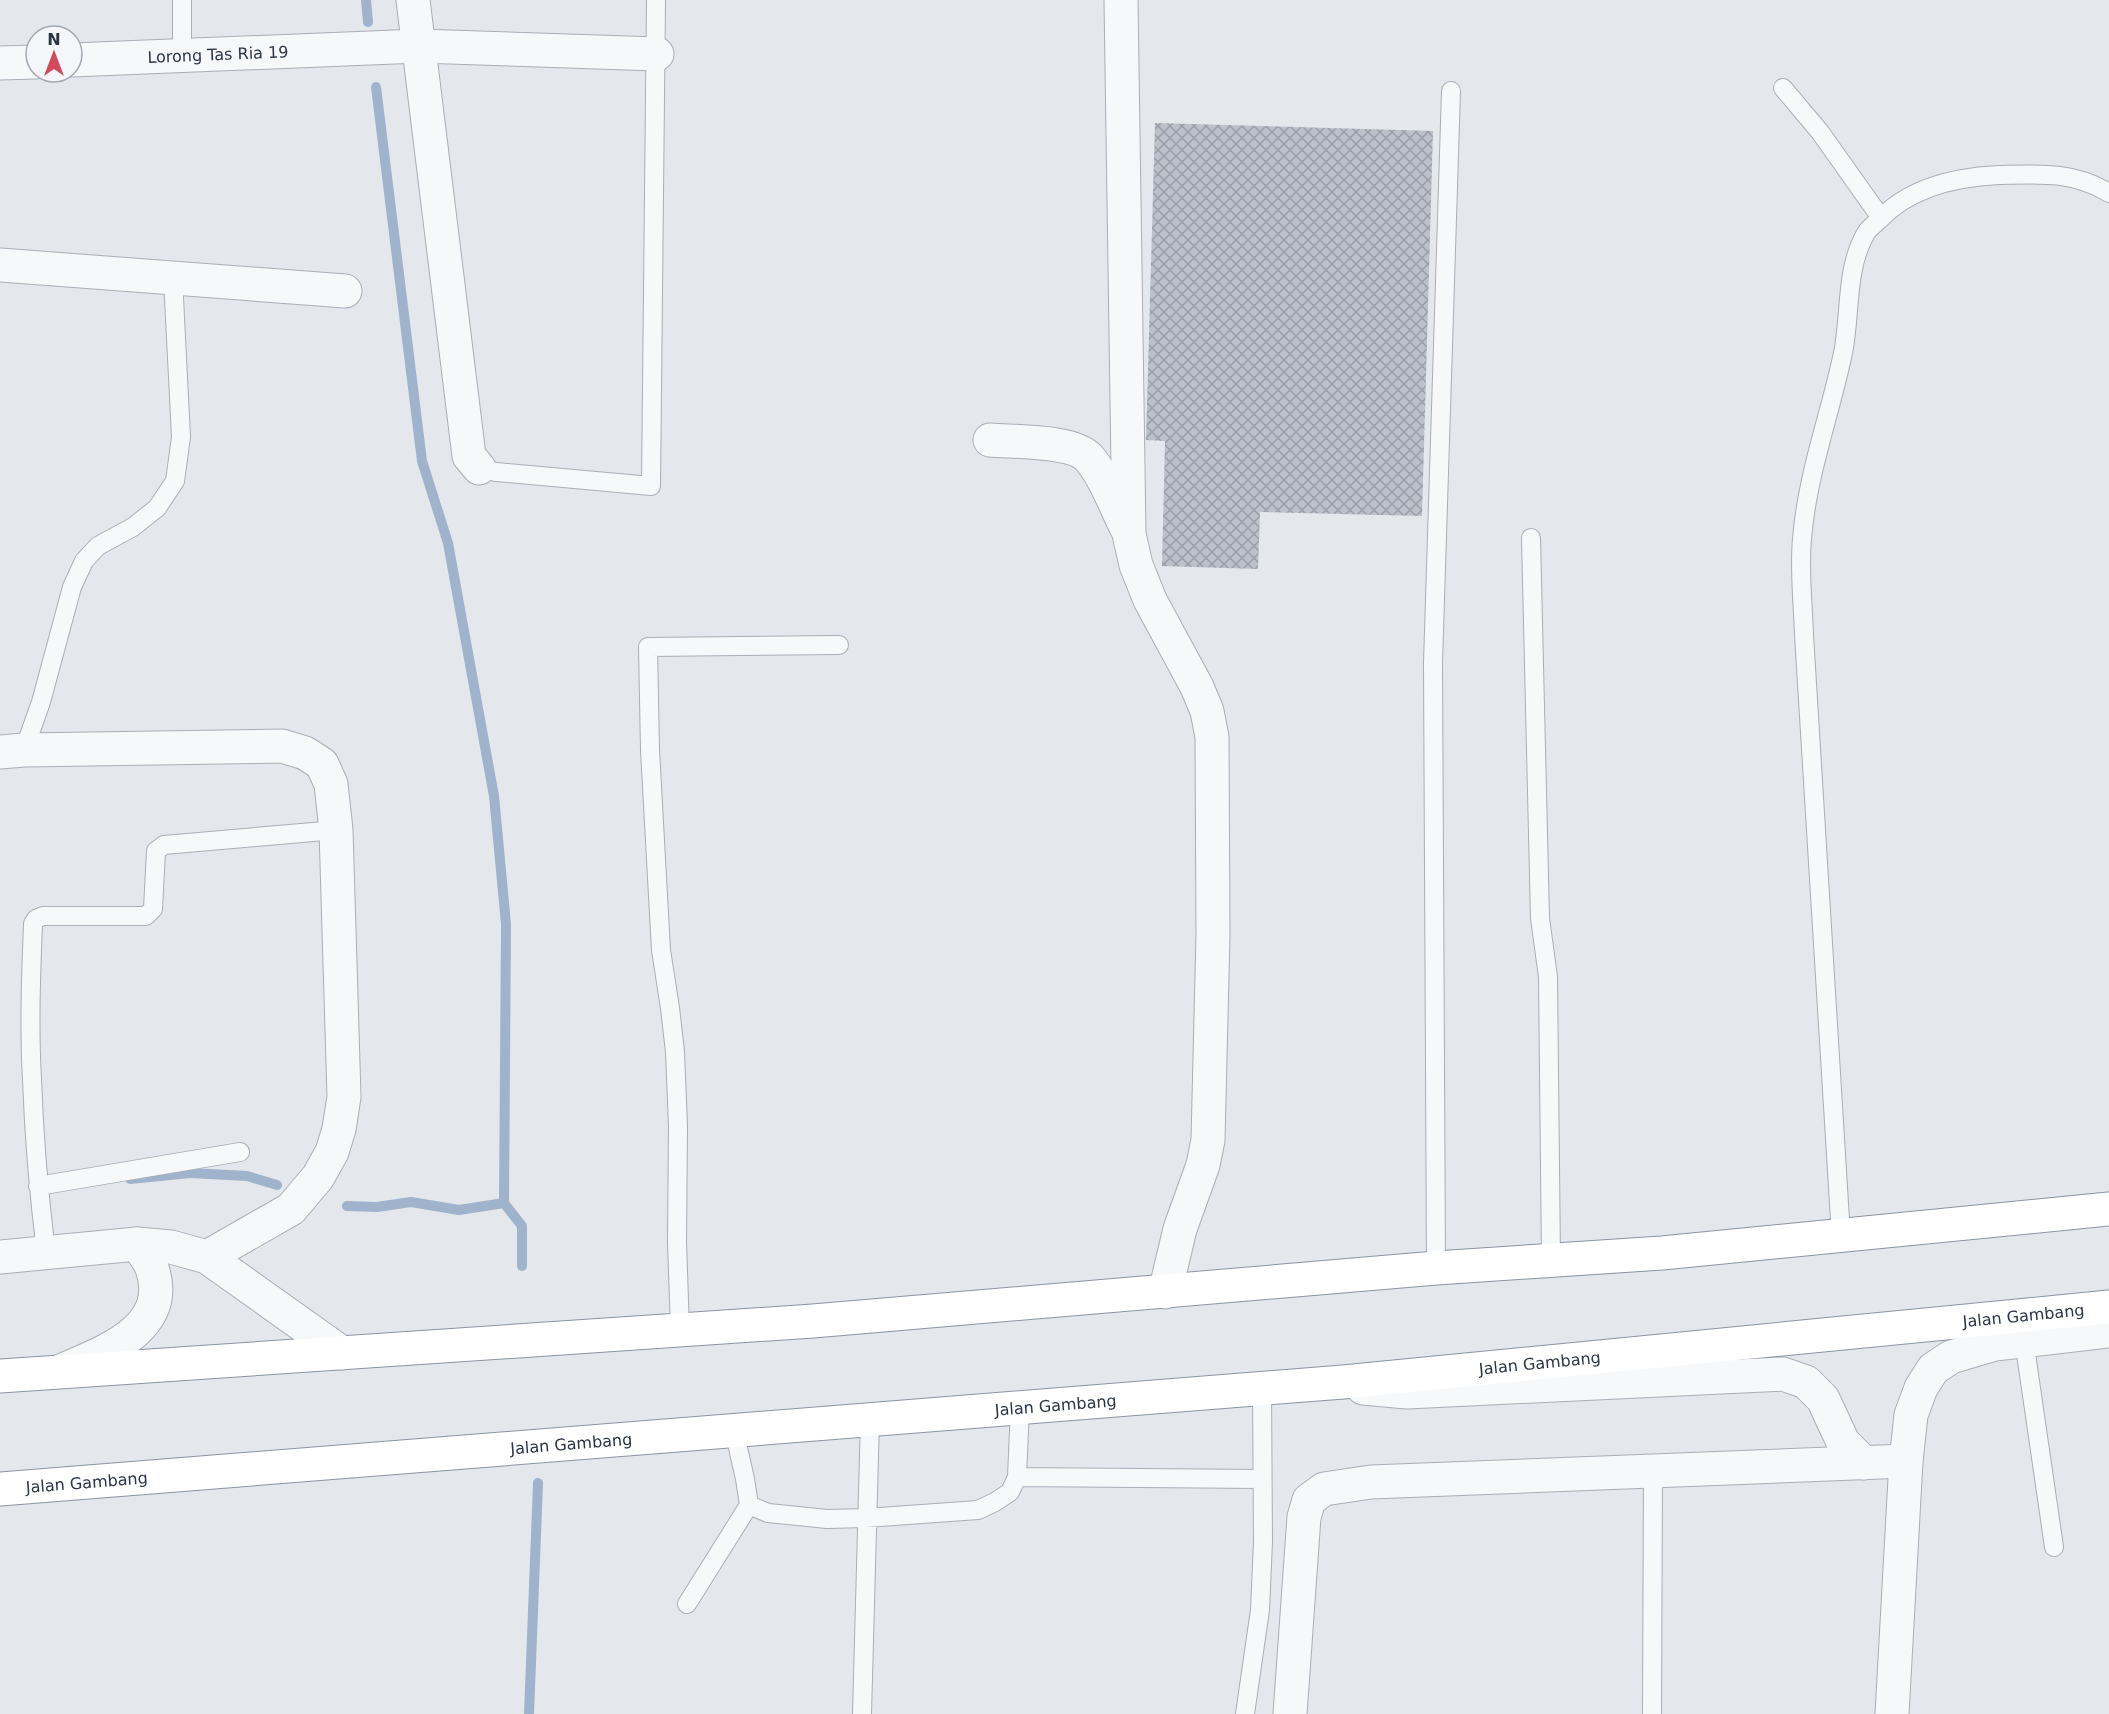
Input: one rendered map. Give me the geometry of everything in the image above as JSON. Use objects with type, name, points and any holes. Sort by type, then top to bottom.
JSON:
[{"type":"highway","points":[[0,1376],[813,1321],[1436,1268],[1662,1253],[2109,1209]]},
{"type":"highway","name":"Jalan Gambang","points":[[0,1489],[1343,1382],[2109,1307]]},
{"type":"street","points":[[413,0],[469,456],[479,468]]},
{"type":"street","points":[[1121,0],[1130,534],[1136,565],[1150,600],[1197,687],[1207,711],[1212,737],[1213,935],[1208,1140],[1203,1165],[1180,1229],[1165,1292]]},
{"type":"street","name":"Lorong Tas Ria 19","points":[[84,60],[419,46],[657,54]]},
{"type":"street","points":[[0,63],[24,62]]},
{"type":"street","points":[[0,265],[345,291]]},
{"type":"street","points":[[990,440],[1056,445],[1074,449],[1087,456],[1130,534]]},
{"type":"street","points":[[12,751],[282,747],[305,753],[322,764],[331,784],[336,830],[344,1097],[339,1129],[332,1152],[318,1177],[291,1209],[207,1257]]},
{"type":"street","points":[[60,1371],[105,1352],[133,1334],[149,1316],[157,1294],[151,1266],[137,1244]]},
{"type":"street","points":[[0,1257],[137,1244],[171,1247],[207,1257],[342,1353]]},
{"type":"street","points":[[1893,1714],[1906,1461],[1911,1414],[1921,1388],[1933,1370],[1951,1357],[1995,1344],[2109,1331]]},
{"type":"street","points":[[1343,1382],[1369,1390],[1407,1392],[1783,1374],[1806,1382],[1824,1398],[1843,1442],[1864,1463]]},
{"type":"street","points":[[1290,1714],[1304,1517],[1309,1500],[1324,1489],[1371,1482],[1906,1461]]},
{"type":"lane","points":[[182,0],[182,56]]},
{"type":"lane","points":[[479,468],[496,472],[651,486],[656,0]]},
{"type":"lane","points":[[1783,88],[1820,132],[1881,218]]},
{"type":"lane","points":[[1436,1268],[1433,663],[1451,91]]},
{"type":"lane","points":[[1842,1236],[1804,635],[1802,540],[1810,482],[1843,352],[1853,263],[1867,232],[1889,208],[1915,193],[1944,183],[1977,176],[2044,174],[2078,178],[2109,193]]},
{"type":"lane","points":[[12,751],[41,702],[72,586],[84,561],[98,546],[133,527],[157,508],[175,481],[181,436],[173,278]]},
{"type":"lane","points":[[1531,538],[1540,918],[1548,977],[1551,1260]]},
{"type":"lane","points":[[680,1330],[675,1052],[661,950],[650,750],[648,647],[838,645]]},
{"type":"lane","points":[[46,1252],[38,1186],[30,1015],[33,924],[36,919],[43,916],[146,916],[153,909],[156,851],[164,845],[336,830]]},
{"type":"lane","points":[[38,1186],[240,1152]]},
{"type":"lane","points":[[2024,1340],[2054,1547]]},
{"type":"lane","points":[[1245,1714],[1260,1610],[1263,1541],[1262,1388]]},
{"type":"lane","points":[[749,1505],[768,1513],[799,1517],[866,1518],[978,1510],[1010,1492],[1017,1477],[1020,1407]]},
{"type":"lane","points":[[862,1714],[870,1419]]},
{"type":"lane","points":[[687,1604],[749,1505],[746,1479],[734,1430]]},
{"type":"lane","points":[[1652,1714],[1653,1470]]},
{"type":"lane","points":[[1017,1477],[1262,1479]]},
{"type":"building","points":[[1155,123],[1433,131],[1422,516],[1260,512],[1258,569],[1162,566],[1165,441],[1146,440]]},
{"type":"waterway","points":[[366,0],[368,22]]},
{"type":"waterway","points":[[376,87],[422,461],[448,543],[494,796],[506,924],[504,1203],[522,1226],[522,1266]]},
{"type":"waterway","points":[[130,1179],[190,1173],[247,1176],[277,1185]]},
{"type":"waterway","points":[[347,1206],[377,1207],[411,1202],[459,1210],[504,1203]]},
{"type":"waterway","points":[[529,1714],[538,1483]]}]
